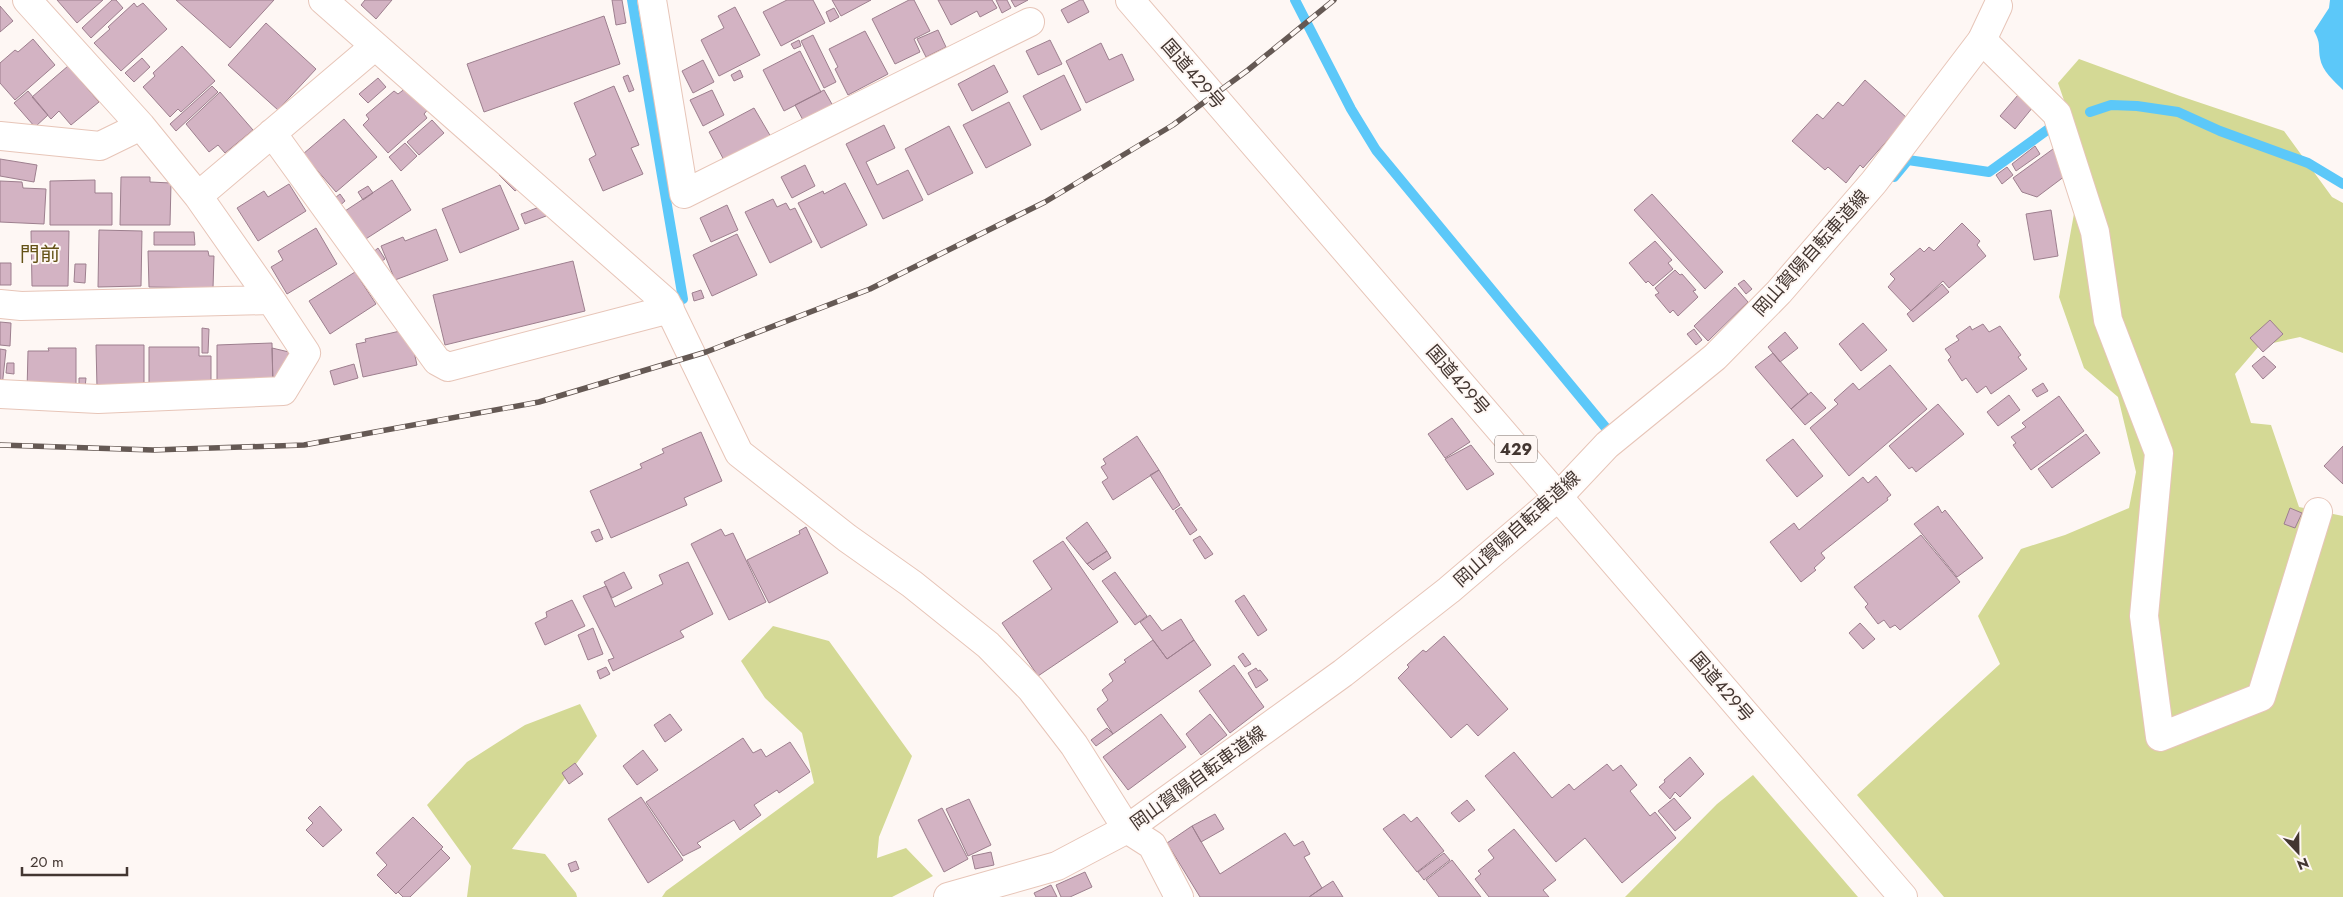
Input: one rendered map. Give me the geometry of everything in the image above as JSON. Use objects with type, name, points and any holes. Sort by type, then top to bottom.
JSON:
[{"type":"main road","points":[[0,394],[98,399],[283,391],[306,354],[271,300],[198,196],[140,126],[27,0]]},
{"type":"main road","points":[[323,0],[666,302],[739,453],[847,538],[912,584],[988,645],[1031,689],[1074,745],[1127,829],[1152,845],[1179,897]]},
{"type":"main road","name":"国道429号","points":[[1130,0],[1903,897]]},
{"type":"main road","points":[[654,1],[684,194],[1030,22]]},
{"type":"main road","name":"岡山賀陽自転車道線","points":[[948,897],[1057,866],[1127,829],[1343,673],[1449,590],[1558,497],[1607,445],[1715,357],[1780,292],[1874,182],[1982,40],[1992,3]]},
{"type":"main road","points":[[1982,40],[2056,114],[2095,232],[2108,320],[2159,453],[2144,616],[2160,736],[2261,697],[2318,512]]},
{"type":"main road","points":[[198,196],[375,46]]},
{"type":"main road","points":[[0,136],[100,146],[140,126]]},
{"type":"main road","points":[[272,133],[437,361],[448,367],[670,309]]},
{"type":"main road","points":[[0,304],[21,306],[271,300]]},
{"type":"green space","points":[[2079,59],[2284,131],[2332,197],[2343,203],[2343,353],[2300,337],[2259,346],[2235,374],[2251,423],[2271,425],[2299,507],[2343,516],[2343,897],[1944,897],[1857,795],[2000,664],[1978,616],[2021,549],[2065,535],[2129,508],[2136,472],[2118,397],[2084,368],[2059,297],[2084,158],[2058,83]]},
{"type":"green space","points":[[773,626],[829,641],[912,756],[879,837],[877,858],[906,848],[933,876],[892,897],[662,897],[666,891],[814,783],[802,733],[765,698],[741,661]]},
{"type":"green space","points":[[580,704],[597,736],[512,849],[545,854],[576,893],[577,897],[467,897],[471,866],[427,805],[467,762],[525,725]]},
{"type":"green space","points":[[1753,775],[1858,897],[1625,897],[1717,804]]},
{"type":"water","points":[[2330,0],[2343,0],[2343,90],[2321,63],[2318,42],[2314,31],[2329,8]]},
{"type":"building","points":[[57,0],[103,0],[77,23]]},
{"type":"building","points":[[112,0],[116,0],[123,8],[91,38],[82,28]]},
{"type":"building","points":[[176,0],[274,0],[230,48]]},
{"type":"building","points":[[365,0],[392,0],[376,19],[361,5]]},
{"type":"building","points":[[612,0],[622,0],[626,23],[616,25]]},
{"type":"building","points":[[787,0],[813,0],[825,23],[781,46],[763,12]]},
{"type":"building","points":[[832,0],[871,0],[841,16]]},
{"type":"building","points":[[909,0],[914,0],[930,31],[914,39],[920,52],[895,64],[872,19]]},
{"type":"building","points":[[938,0],[992,0],[997,8],[980,17],[977,11],[951,25]]},
{"type":"building","points":[[996,0],[1007,0],[1011,8],[1002,13]]},
{"type":"building","points":[[1011,0],[1028,0],[1015,7]]},
{"type":"building","points":[[1083,0],[1089,12],[1068,23],[1061,10]]},
{"type":"building","points":[[134,3],[137,7],[143,3],[167,29],[121,71],[94,43]]},
{"type":"building","points":[[0,6],[13,21],[0,32]]},
{"type":"building","points":[[735,7],[760,55],[719,76],[701,40],[724,28],[718,16]]},
{"type":"building","points":[[834,8],[839,17],[830,22],[826,12]]},
{"type":"building","points":[[604,16],[620,64],[484,112],[467,64]]},
{"type":"building","points":[[266,23],[316,69],[278,110],[228,65]]},
{"type":"building","points":[[938,30],[946,47],[926,57],[917,39]]},
{"type":"building","points":[[865,31],[888,74],[848,95],[835,69],[838,67],[829,49]]},
{"type":"building","points":[[813,35],[836,82],[824,88],[801,41]]},
{"type":"building","points":[[33,39],[55,65],[15,100],[0,83],[0,63],[15,50],[18,52]]},
{"type":"building","points":[[799,40],[801,46],[794,49],[791,44]]},
{"type":"building","points":[[1050,40],[1062,64],[1038,75],[1026,51]]},
{"type":"building","points":[[1101,43],[1109,60],[1122,54],[1134,80],[1086,103],[1066,61]]},
{"type":"building","points":[[182,46],[215,81],[181,112],[178,109],[170,117],[143,87],[155,76],[153,73]]},
{"type":"building","points":[[800,51],[821,92],[784,111],[763,70]]},
{"type":"building","points":[[142,58],[150,67],[134,82],[125,73]]},
{"type":"building","points":[[703,60],[714,82],[693,93],[682,71]]},
{"type":"building","points":[[994,65],[1008,92],[972,111],[958,84]]},
{"type":"building","points":[[68,66],[99,102],[71,125],[59,111],[51,119],[32,97]]},
{"type":"building","points":[[740,70],[743,77],[734,81],[731,75]]},
{"type":"building","points":[[628,75],[634,90],[629,92],[623,77]]},
{"type":"building","points":[[1064,75],[1081,110],[1041,130],[1023,96]]},
{"type":"building","points":[[378,78],[386,87],[368,103],[359,94]]},
{"type":"building","points":[[1865,80],[1907,118],[1863,168],[1860,165],[1846,183],[1828,167],[1825,170],[1792,141],[1817,114],[1823,119],[1838,102],[1843,106]]},
{"type":"building","points":[[410,85],[430,107],[424,114],[427,118],[388,153],[363,125],[369,119],[366,115],[394,91],[398,94]]},
{"type":"building","points":[[212,86],[218,92],[176,131],[170,124]]},
{"type":"building","points":[[614,86],[639,145],[631,148],[643,174],[603,191],[589,159],[596,155],[574,103]]},
{"type":"building","points":[[712,90],[724,115],[703,126],[690,100]]},
{"type":"building","points":[[824,90],[833,106],[804,122],[795,105]]},
{"type":"building","points":[[28,91],[48,115],[35,127],[14,103]]},
{"type":"building","points":[[220,92],[253,130],[225,153],[218,145],[209,152],[186,124]]},
{"type":"building","points":[[2018,95],[2033,107],[2015,129],[2000,116]]},
{"type":"building","points":[[1009,102],[1031,145],[986,168],[963,125]]},
{"type":"building","points":[[754,108],[771,137],[725,162],[709,132]]},
{"type":"building","points":[[344,119],[377,157],[336,192],[303,154]]},
{"type":"building","points":[[432,120],[444,133],[419,155],[407,142]]},
{"type":"building","points":[[884,125],[895,148],[866,162],[877,185],[908,170],[923,200],[883,219],[846,144]]},
{"type":"building","points":[[949,126],[973,173],[928,195],[905,149]]},
{"type":"building","points":[[405,143],[417,156],[401,171],[389,157]]},
{"type":"building","points":[[2035,146],[2040,154],[2016,171],[2012,164]]},
{"type":"building","points":[[2053,149],[2069,173],[2037,197],[2022,192],[2013,178]]},
{"type":"building","points":[[0,159],[37,165],[34,182],[0,176]]},
{"type":"building","points":[[805,165],[815,186],[792,198],[781,177]]},
{"type":"building","points":[[2007,167],[2013,175],[2002,184],[1996,175]]},
{"type":"building","points":[[504,169],[522,185],[515,191],[499,175]]},
{"type":"building","points":[[121,177],[150,177],[150,182],[171,183],[170,225],[120,225]]},
{"type":"building","points":[[95,180],[95,193],[112,193],[112,225],[50,225],[50,181]]},
{"type":"building","points":[[392,180],[411,210],[361,242],[342,213]]},
{"type":"building","points":[[0,181],[22,182],[23,188],[46,189],[44,224],[0,222]]},
{"type":"building","points":[[845,183],[867,225],[821,248],[798,203],[823,191],[824,194]]},
{"type":"building","points":[[289,184],[306,211],[258,241],[237,208],[264,191],[268,197]]},
{"type":"building","points":[[500,185],[519,229],[460,253],[442,209]]},
{"type":"building","points":[[368,186],[373,193],[363,200],[358,192]]},
{"type":"building","points":[[340,194],[345,201],[337,208],[331,201]]},
{"type":"building","points":[[1652,194],[1723,272],[1705,289],[1634,210]]},
{"type":"building","points":[[773,199],[777,207],[786,203],[790,210],[795,208],[812,242],[770,263],[745,212]]},
{"type":"building","points":[[727,205],[738,230],[711,242],[700,218]]},
{"type":"building","points":[[542,206],[546,216],[525,224],[521,214]]},
{"type":"building","points":[[2051,210],[2058,256],[2034,260],[2026,214]]},
{"type":"building","points":[[1962,223],[1980,241],[1977,245],[1986,256],[1949,288],[1943,281],[1911,311],[1888,287],[1895,279],[1890,274],[1920,248],[1924,252],[1929,247],[1934,251]]},
{"type":"building","points":[[316,228],[337,264],[287,294],[271,267],[283,260],[278,251]]},
{"type":"building","points":[[436,229],[448,260],[395,280],[381,246],[403,237],[405,241]]},
{"type":"building","points":[[99,230],[142,231],[141,286],[98,287]]},
{"type":"building","points":[[31,231],[69,231],[68,286],[32,286]]},
{"type":"building","points":[[154,232],[194,232],[195,245],[154,245]]},
{"type":"building","points":[[737,234],[757,275],[712,296],[693,255]]},
{"type":"building","points":[[1655,241],[1672,260],[1668,263],[1673,269],[1653,286],[1648,281],[1646,283],[1629,263]]},
{"type":"building","points":[[378,248],[385,259],[377,264],[371,254]]},
{"type":"building","points":[[148,251],[208,251],[209,256],[214,256],[213,288],[149,287]]},
{"type":"building","points":[[573,261],[585,311],[445,345],[433,295]]},
{"type":"building","points":[[0,263],[11,263],[11,285],[0,285]]},
{"type":"building","points":[[75,264],[86,264],[85,283],[74,282]]},
{"type":"building","points":[[1675,270],[1680,275],[1682,274],[1696,290],[1693,291],[1698,297],[1678,316],[1673,310],[1670,313],[1655,295],[1659,293],[1655,288]]},
{"type":"building","points":[[355,272],[376,304],[330,334],[309,301]]},
{"type":"building","points":[[1744,280],[1752,289],[1746,294],[1738,284]]},
{"type":"building","points":[[1942,284],[1949,292],[1913,322],[1907,314]]},
{"type":"building","points":[[1735,287],[1748,302],[1708,341],[1694,326]]},
{"type":"building","points":[[701,290],[704,298],[694,301],[692,293]]},
{"type":"building","points":[[2270,320],[2283,334],[2263,352],[2250,338]]},
{"type":"building","points":[[0,322],[11,323],[10,346],[0,345]]},
{"type":"building","points":[[1863,323],[1887,350],[1861,371],[1839,344]]},
{"type":"building","points":[[1983,324],[1989,332],[2000,326],[2021,355],[2018,357],[2027,369],[1991,394],[1986,386],[1977,393],[1966,378],[1962,381],[1948,360],[1951,357],[1945,349],[1959,340],[1956,336],[1970,326],[1972,330]]},
{"type":"building","points":[[202,328],[209,329],[208,353],[202,353]]},
{"type":"building","points":[[409,329],[417,365],[363,377],[356,344],[366,342],[365,339]]},
{"type":"building","points":[[1694,329],[1702,340],[1696,345],[1687,334]]},
{"type":"building","points":[[1785,332],[1798,348],[1780,362],[1768,347]]},
{"type":"building","points":[[272,343],[273,386],[217,387],[217,345]]},
{"type":"building","points":[[96,345],[144,345],[144,389],[97,388]]},
{"type":"building","points":[[149,347],[199,347],[199,356],[211,356],[211,387],[149,386]]},
{"type":"building","points":[[48,348],[76,348],[76,392],[27,391],[28,351],[49,351]]},
{"type":"building","points":[[272,348],[289,352],[278,385],[273,386]]},
{"type":"building","points":[[0,349],[6,350],[2,387],[0,387]]},
{"type":"building","points":[[1773,353],[1808,394],[1791,409],[1755,367]]},
{"type":"building","points":[[2264,356],[2276,367],[2263,379],[2252,366]]},
{"type":"building","points":[[7,363],[14,363],[14,374],[6,373]]},
{"type":"building","points":[[354,364],[358,378],[334,385],[330,371]]},
{"type":"building","points":[[1890,365],[1927,409],[1849,476],[1810,428],[1838,404],[1834,400],[1853,383],[1859,390]]},
{"type":"building","points":[[79,378],[86,378],[85,388],[79,388]]},
{"type":"building","points":[[2043,383],[2048,391],[2037,397],[2032,390]]},
{"type":"building","points":[[1811,392],[1826,408],[1805,425],[1791,409]]},
{"type":"building","points":[[2009,395],[2020,410],[1998,426],[1987,412]]},
{"type":"building","points":[[2059,396],[2084,431],[2031,470],[2013,445],[2016,443],[2011,437],[2026,427],[2022,423]]},
{"type":"building","points":[[1938,404],[1964,434],[1916,472],[1912,467],[1909,469],[1889,446]]},
{"type":"building","points":[[1452,418],[1470,442],[1445,458],[1428,434]]},
{"type":"building","points":[[701,432],[722,481],[684,498],[687,505],[611,538],[590,491],[642,468],[640,464],[664,453],[662,449]]},
{"type":"building","points":[[2086,434],[2100,453],[2052,488],[2038,469]]},
{"type":"building","points":[[1137,436],[1159,470],[1113,500],[1102,482],[1108,478],[1101,467],[1106,464],[1103,459]]},
{"type":"building","points":[[1793,439],[1823,476],[1797,497],[1766,460]]},
{"type":"building","points":[[1471,445],[1494,474],[1467,490],[1445,459]]},
{"type":"building","points":[[2343,446],[2343,484],[2324,466]]},
{"type":"building","points":[[1159,470],[1180,505],[1173,510],[1150,475]]},
{"type":"building","points":[[1876,476],[1891,495],[1887,498],[1888,500],[1821,553],[1825,558],[1814,568],[1816,570],[1801,582],[1770,542],[1794,523],[1799,530],[1863,477],[1868,483]]},
{"type":"building","points":[[1938,506],[1942,513],[1945,510],[1983,558],[1957,577],[1914,524]]},
{"type":"building","points":[[1181,507],[1197,530],[1190,535],[1175,511]]},
{"type":"building","points":[[2290,508],[2302,513],[2295,528],[2284,524]]},
{"type":"building","points":[[1087,522],[1107,551],[1087,564],[1066,538]]},
{"type":"building","points":[[806,527],[828,573],[769,603],[747,560],[800,534],[799,531]]},
{"type":"building","points":[[599,529],[603,539],[596,542],[591,532]]},
{"type":"building","points":[[721,529],[725,536],[733,533],[766,602],[729,620],[691,544]]},
{"type":"building","points":[[1921,535],[1960,582],[1900,630],[1895,625],[1890,628],[1884,620],[1878,624],[1865,607],[1868,604],[1854,587]]},
{"type":"building","points":[[1200,536],[1213,554],[1205,559],[1193,540]]},
{"type":"building","points":[[1063,541],[1118,622],[1038,676],[1002,623],[1052,589],[1033,561]]},
{"type":"building","points":[[1107,551],[1111,558],[1093,570],[1087,564]]},
{"type":"building","points":[[688,562],[713,614],[680,631],[684,637],[613,671],[608,660],[614,658],[583,596],[606,586],[615,607],[663,584],[659,575]]},
{"type":"building","points":[[624,572],[632,588],[612,598],[604,582]]},
{"type":"building","points":[[1115,572],[1147,616],[1135,625],[1102,581]]},
{"type":"building","points":[[1244,595],[1267,630],[1258,636],[1235,601]]},
{"type":"building","points":[[572,600],[585,626],[545,645],[535,623],[547,617],[546,612]]},
{"type":"building","points":[[1150,615],[1162,631],[1181,619],[1194,640],[1167,659],[1140,622]]},
{"type":"building","points":[[1860,623],[1875,639],[1863,649],[1849,633]]},
{"type":"building","points":[[593,628],[603,654],[588,660],[578,635]]},
{"type":"building","points":[[1444,636],[1508,709],[1478,736],[1467,724],[1451,738],[1398,678],[1409,667],[1407,665],[1423,650],[1426,652]]},
{"type":"building","points":[[1153,640],[1167,659],[1194,640],[1211,665],[1113,734],[1097,709],[1108,700],[1102,690],[1113,681],[1109,674],[1126,662],[1124,660]]},
{"type":"building","points":[[1243,653],[1251,664],[1245,667],[1238,657]]},
{"type":"building","points":[[1234,665],[1264,707],[1230,733],[1199,691]]},
{"type":"building","points":[[606,667],[610,674],[600,679],[597,671]]},
{"type":"building","points":[[1256,668],[1268,680],[1256,688],[1248,673]]},
{"type":"building","points":[[670,714],[682,730],[665,742],[654,725]]},
{"type":"building","points":[[1161,714],[1186,747],[1128,790],[1103,757]]},
{"type":"building","points":[[1210,714],[1227,735],[1201,755],[1186,734]]},
{"type":"building","points":[[1107,728],[1113,734],[1096,746],[1091,740]]},
{"type":"building","points":[[743,738],[753,753],[761,749],[766,757],[790,742],[810,772],[779,793],[777,790],[754,805],[761,815],[740,830],[734,820],[697,843],[701,847],[683,856],[646,802]]},
{"type":"building","points":[[643,750],[658,770],[637,785],[623,766]]},
{"type":"building","points":[[1514,752],[1552,798],[1569,784],[1574,790],[1607,764],[1613,771],[1621,765],[1637,785],[1630,791],[1650,816],[1655,812],[1676,838],[1622,883],[1585,838],[1556,862],[1485,776]]},
{"type":"building","points":[[1690,757],[1704,774],[1680,797],[1675,792],[1670,799],[1659,787],[1665,782],[1664,780]]},
{"type":"building","points":[[575,763],[583,774],[569,784],[562,773]]},
{"type":"building","points":[[641,797],[683,860],[648,883],[608,819]]},
{"type":"building","points":[[1674,798],[1691,818],[1675,831],[1658,811]]},
{"type":"building","points":[[969,799],[991,845],[968,856],[946,809]]},
{"type":"building","points":[[1467,800],[1475,810],[1459,822],[1451,813]]},
{"type":"building","points":[[320,806],[342,830],[323,847],[306,830],[313,823],[308,818]]},
{"type":"building","points":[[942,808],[968,859],[944,872],[918,820]]},
{"type":"building","points":[[1215,814],[1224,829],[1201,842],[1192,826]]},
{"type":"building","points":[[1404,814],[1411,822],[1417,817],[1444,851],[1417,872],[1383,829]]},
{"type":"building","points":[[413,817],[443,847],[396,894],[377,875],[387,865],[376,853]]},
{"type":"building","points":[[1192,826],[1220,874],[1285,833],[1294,846],[1303,841],[1310,854],[1304,857],[1322,888],[1309,897],[1200,897],[1167,843]]},
{"type":"building","points":[[1514,829],[1556,880],[1543,890],[1549,897],[1489,897],[1475,879],[1481,874],[1478,871],[1494,858],[1488,850]]},
{"type":"building","points":[[441,849],[450,858],[410,897],[403,897],[398,892]]},
{"type":"building","points":[[991,852],[994,865],[975,869],[972,856]]},
{"type":"building","points":[[1444,853],[1450,860],[1424,880],[1418,872]]},
{"type":"building","points":[[1452,860],[1481,897],[1439,897],[1426,880]]},
{"type":"building","points":[[576,861],[579,869],[571,872],[568,864]]},
{"type":"building","points":[[1085,872],[1092,887],[1070,897],[1061,897],[1056,885]]},
{"type":"building","points":[[1333,881],[1343,897],[1309,897],[1322,888]]},
{"type":"building","points":[[1051,885],[1057,897],[1036,897],[1034,893]]},
{"type":"waterway","points":[[632,0],[683,299]]},
{"type":"waterway","points":[[1295,0],[1351,109],[1376,150],[1606,428]]},
{"type":"waterway","points":[[2090,112],[2111,105],[2137,106],[2178,112],[2220,131],[2308,163],[2343,184]]},
{"type":"waterway","points":[[1894,177],[1908,160],[1989,172],[2050,128]]},
{"type":"railway","points":[[0,445],[153,450],[304,445],[539,402],[706,352],[870,289],[1045,202],[1173,125],[1248,70],[1334,0]]},
{"type":"district","name":"門前","points":[[40,254]]}]
